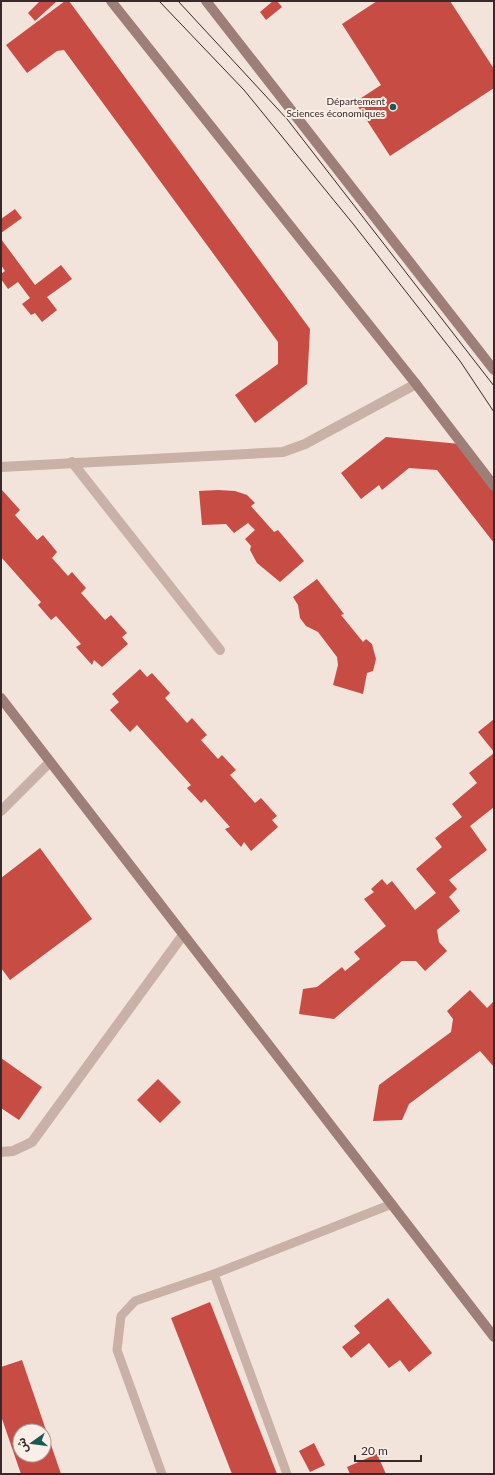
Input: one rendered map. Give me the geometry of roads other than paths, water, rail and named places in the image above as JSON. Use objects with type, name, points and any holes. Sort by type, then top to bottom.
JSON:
[{"type":"street","points":[[111,1],[416,384],[494,486]]},
{"type":"street","points":[[206,1],[494,370]]},
{"type":"street","points":[[1,467],[72,462],[283,452],[305,444],[416,384]]},
{"type":"street","points":[[72,462],[220,650]]},
{"type":"street","points":[[1,698],[494,1337]]},
{"type":"street","points":[[1,811],[50,762]]},
{"type":"street","points":[[1,1152],[13,1151],[32,1142],[183,935]]},
{"type":"lane","points":[[162,1474],[117,1350],[121,1316],[135,1300],[214,1274],[392,1204]]},
{"type":"lane","points":[[214,1274],[287,1474]]},
{"type":"tram line","points":[[159,1],[244,90],[354,225],[460,361],[494,412]]},
{"type":"tram line","points":[[178,1],[287,119],[494,386]]},
{"type":"place","name":"Département Sciences économiques","points":[[393,107]]}]
